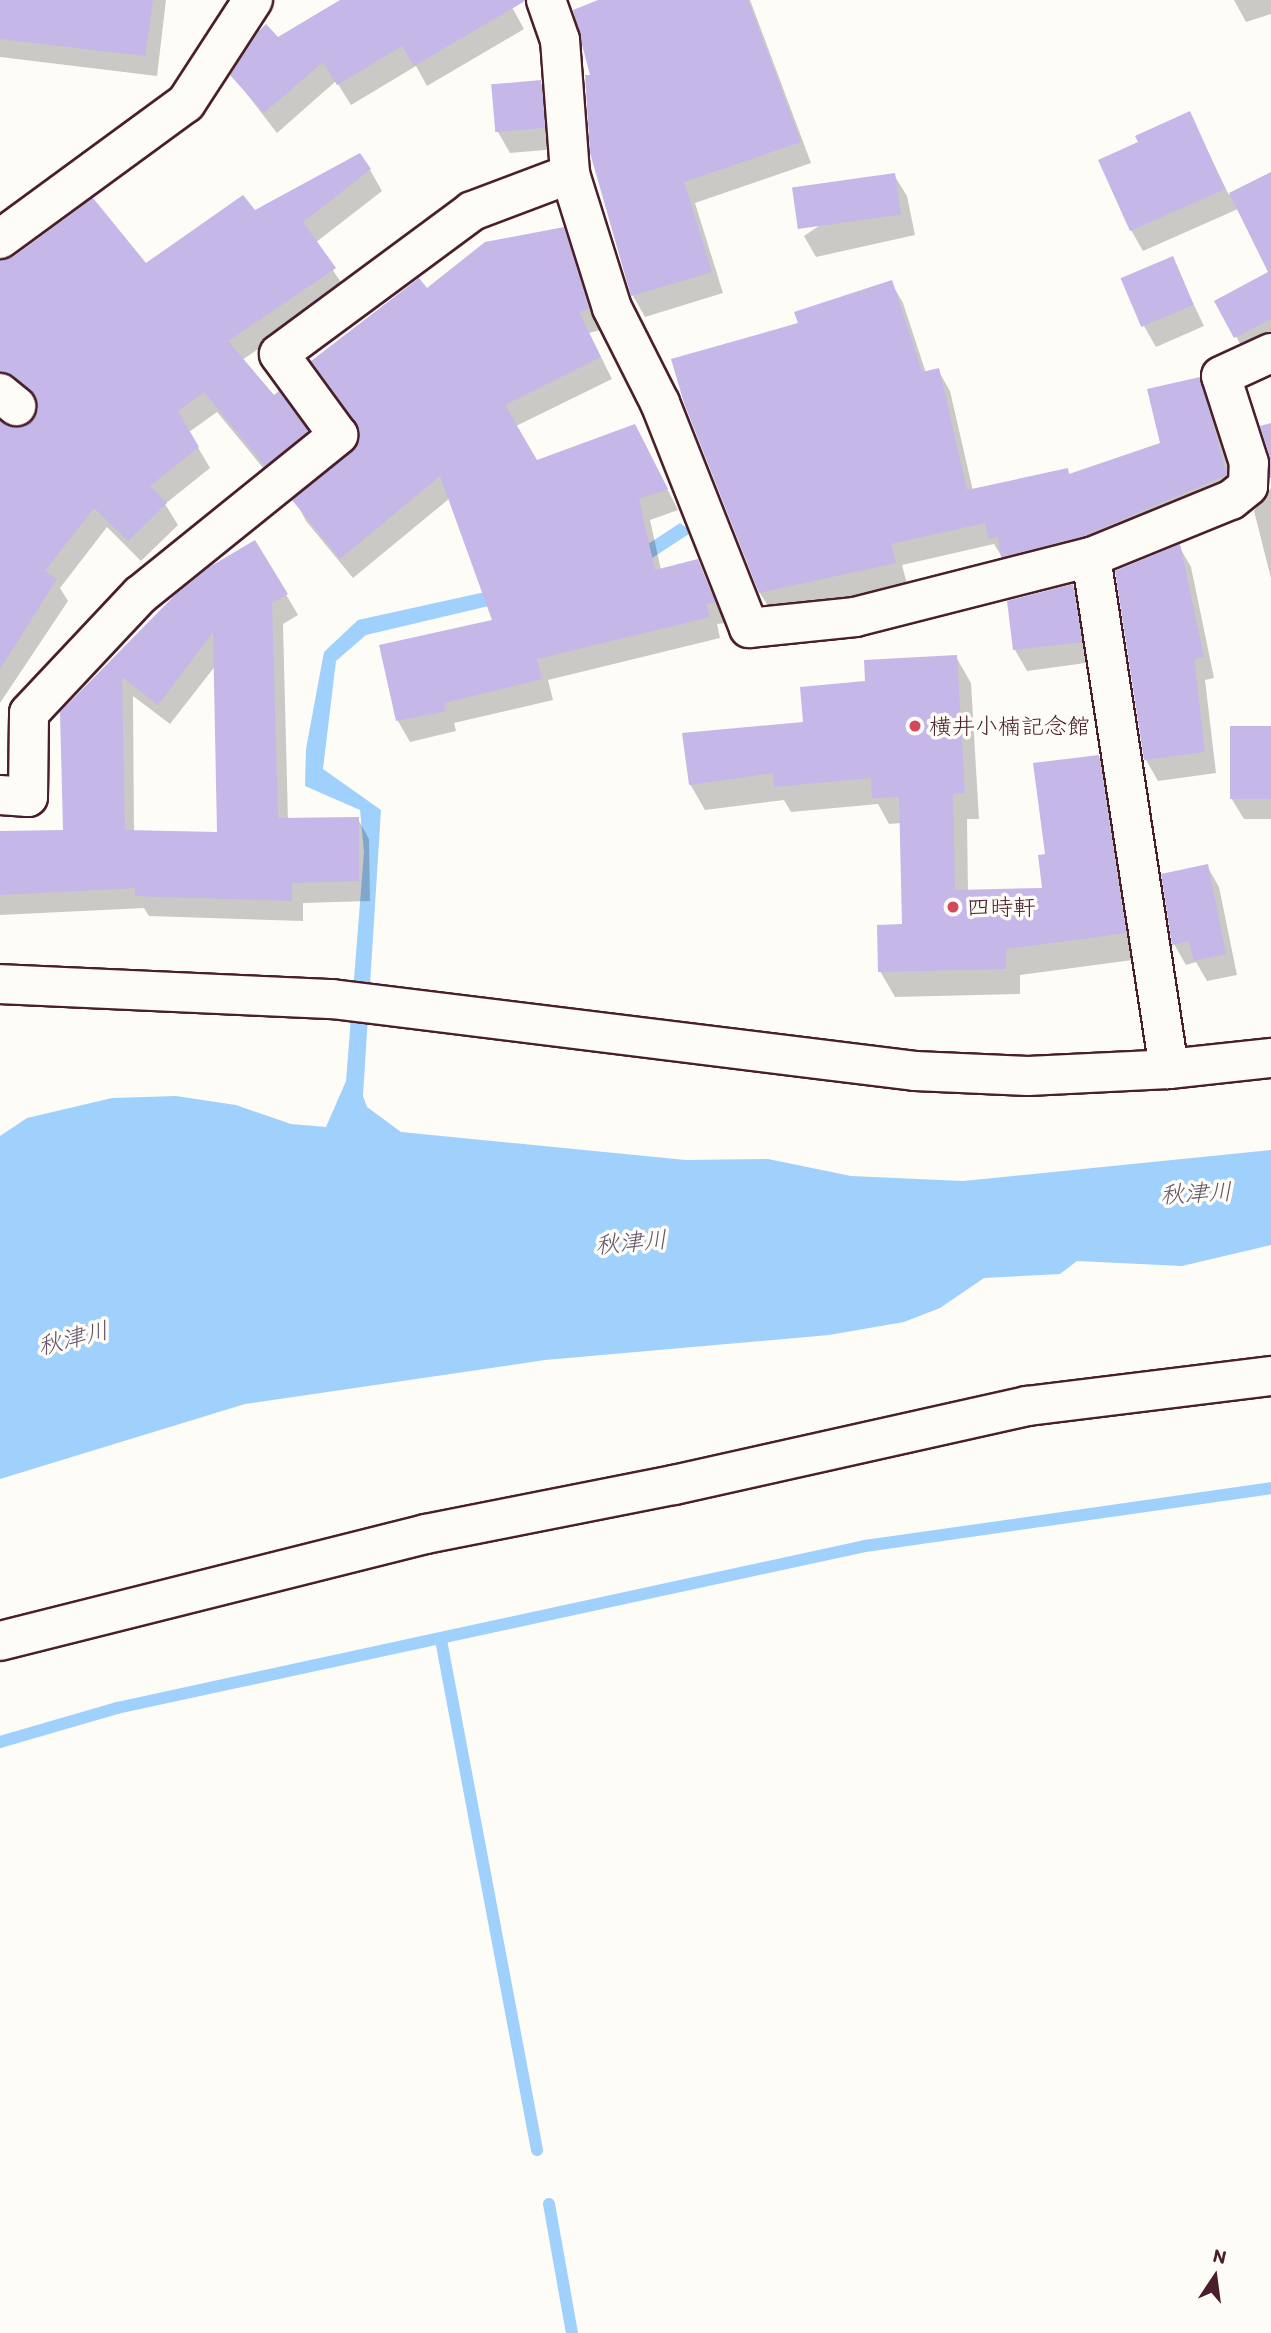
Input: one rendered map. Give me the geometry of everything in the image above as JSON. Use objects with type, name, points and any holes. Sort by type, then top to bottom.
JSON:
[{"type":"street","points":[[0,239],[186,103],[253,0]]},
{"type":"street","points":[[545,0],[561,40],[570,174],[612,308],[660,402],[749,628],[855,617],[1091,558],[1231,500],[1248,486],[1249,463],[1221,376],[1271,353]]},
{"type":"street","points":[[0,795],[28,797],[29,713],[140,595],[338,435],[279,354],[472,211],[570,174]]},
{"type":"street","points":[[1091,558],[1168,1069]]},
{"type":"street","points":[[0,984],[332,999],[915,1071],[1028,1076],[1168,1069],[1271,1058]]},
{"type":"street","points":[[0,1641],[426,1534],[674,1485],[1027,1406],[1271,1376]]},
{"type":"water","name":"秋津川","points":[[680,523],[692,532],[629,573],[366,635],[336,661],[323,769],[381,810],[363,1096],[367,1107],[401,1132],[686,1160],[768,1159],[851,1176],[963,1181],[1271,1150],[1271,1245],[1182,1266],[1077,1261],[1060,1274],[984,1278],[940,1308],[904,1322],[829,1335],[545,1360],[245,1404],[0,1479],[0,1136],[27,1118],[112,1098],[176,1096],[236,1105],[291,1124],[326,1127],[346,1081],[364,852],[360,810],[305,786],[306,749],[324,652],[358,620],[512,586],[636,552]]},
{"type":"building","points":[[0,0],[153,0],[145,56],[0,39]]},
{"type":"building","points":[[340,0],[525,1],[414,66],[402,46],[337,85],[323,62],[264,113],[230,75],[259,31],[266,24],[278,37]]},
{"type":"building","points":[[598,0],[748,0],[801,142],[684,182],[712,272],[631,296],[590,153],[585,75],[590,75],[573,10]]},
{"type":"building","points":[[541,80],[545,128],[495,132],[491,84]]},
{"type":"building","points":[[1190,111],[1225,189],[1130,231],[1098,160],[1138,142],[1135,136]]},
{"type":"building","points":[[360,153],[371,169],[303,222],[336,268],[228,341],[274,395],[279,391],[308,431],[265,466],[204,392],[178,411],[199,447],[150,486],[167,503],[128,541],[94,508],[45,571],[57,579],[0,669],[0,421],[23,427],[38,409],[30,389],[0,372],[0,260],[13,257],[93,198],[146,263],[243,195],[255,210]]},
{"type":"building","points":[[1271,172],[1271,319],[1234,338],[1214,301],[1268,272],[1229,193]]},
{"type":"building","points":[[895,173],[901,215],[798,229],[792,187]]},
{"type":"building","points":[[564,227],[589,309],[579,312],[601,357],[505,405],[537,460],[635,424],[668,489],[639,499],[655,570],[698,559],[715,602],[706,604],[710,617],[537,659],[542,679],[444,703],[446,711],[396,721],[379,645],[492,620],[440,476],[340,559],[292,500],[358,443],[356,422],[311,361],[419,278],[427,288],[485,242]]},
{"type":"building","points":[[1173,256],[1194,305],[1141,327],[1121,278]]},
{"type":"building","points":[[892,280],[922,372],[939,368],[967,490],[1068,468],[1069,474],[1160,443],[1147,389],[1200,377],[1227,475],[1084,536],[1001,557],[998,537],[989,539],[985,523],[891,544],[896,563],[759,593],[684,403],[671,359],[798,323],[794,312]]},
{"type":"building","points":[[1271,423],[1270,478],[1270,457],[1260,426]]},
{"type":"building","points":[[255,540],[288,594],[272,603],[278,818],[359,817],[359,881],[292,883],[292,901],[135,896],[135,888],[0,895],[0,831],[63,830],[60,712],[175,595],[211,566]],"holes":[[[213,632],[217,832],[125,830],[122,677],[158,705]]]},
{"type":"building","points":[[1180,544],[1204,657],[1194,659],[1205,752],[1144,760],[1115,571]]},
{"type":"building","points":[[1073,584],[1082,642],[1013,650],[1007,601]]},
{"type":"building","points":[[957,655],[965,793],[953,794],[955,890],[1042,888],[1038,855],[1045,854],[1033,763],[1099,755],[1126,933],[1006,949],[1006,969],[878,972],[877,925],[902,924],[899,797],[872,798],[871,778],[774,787],[773,773],[689,785],[682,733],[803,722],[800,687],[865,681],[864,660]]},
{"type":"building","points":[[1230,726],[1271,726],[1271,799],[1230,799]]},
{"type":"building","points":[[1208,864],[1226,954],[1194,961],[1189,941],[1172,945],[1161,874]]},
{"type":"waterway","points":[[0,1742],[117,1708],[865,1546],[1271,1488]]},
{"type":"waterway","points":[[441,1640],[537,2150]]},
{"type":"waterway","points":[[549,2204],[572,2333]]},
{"type":"place","name":"横井小楠記念館","points":[[915,726]]},
{"type":"place","name":"四時軒","points":[[953,907]]}]
